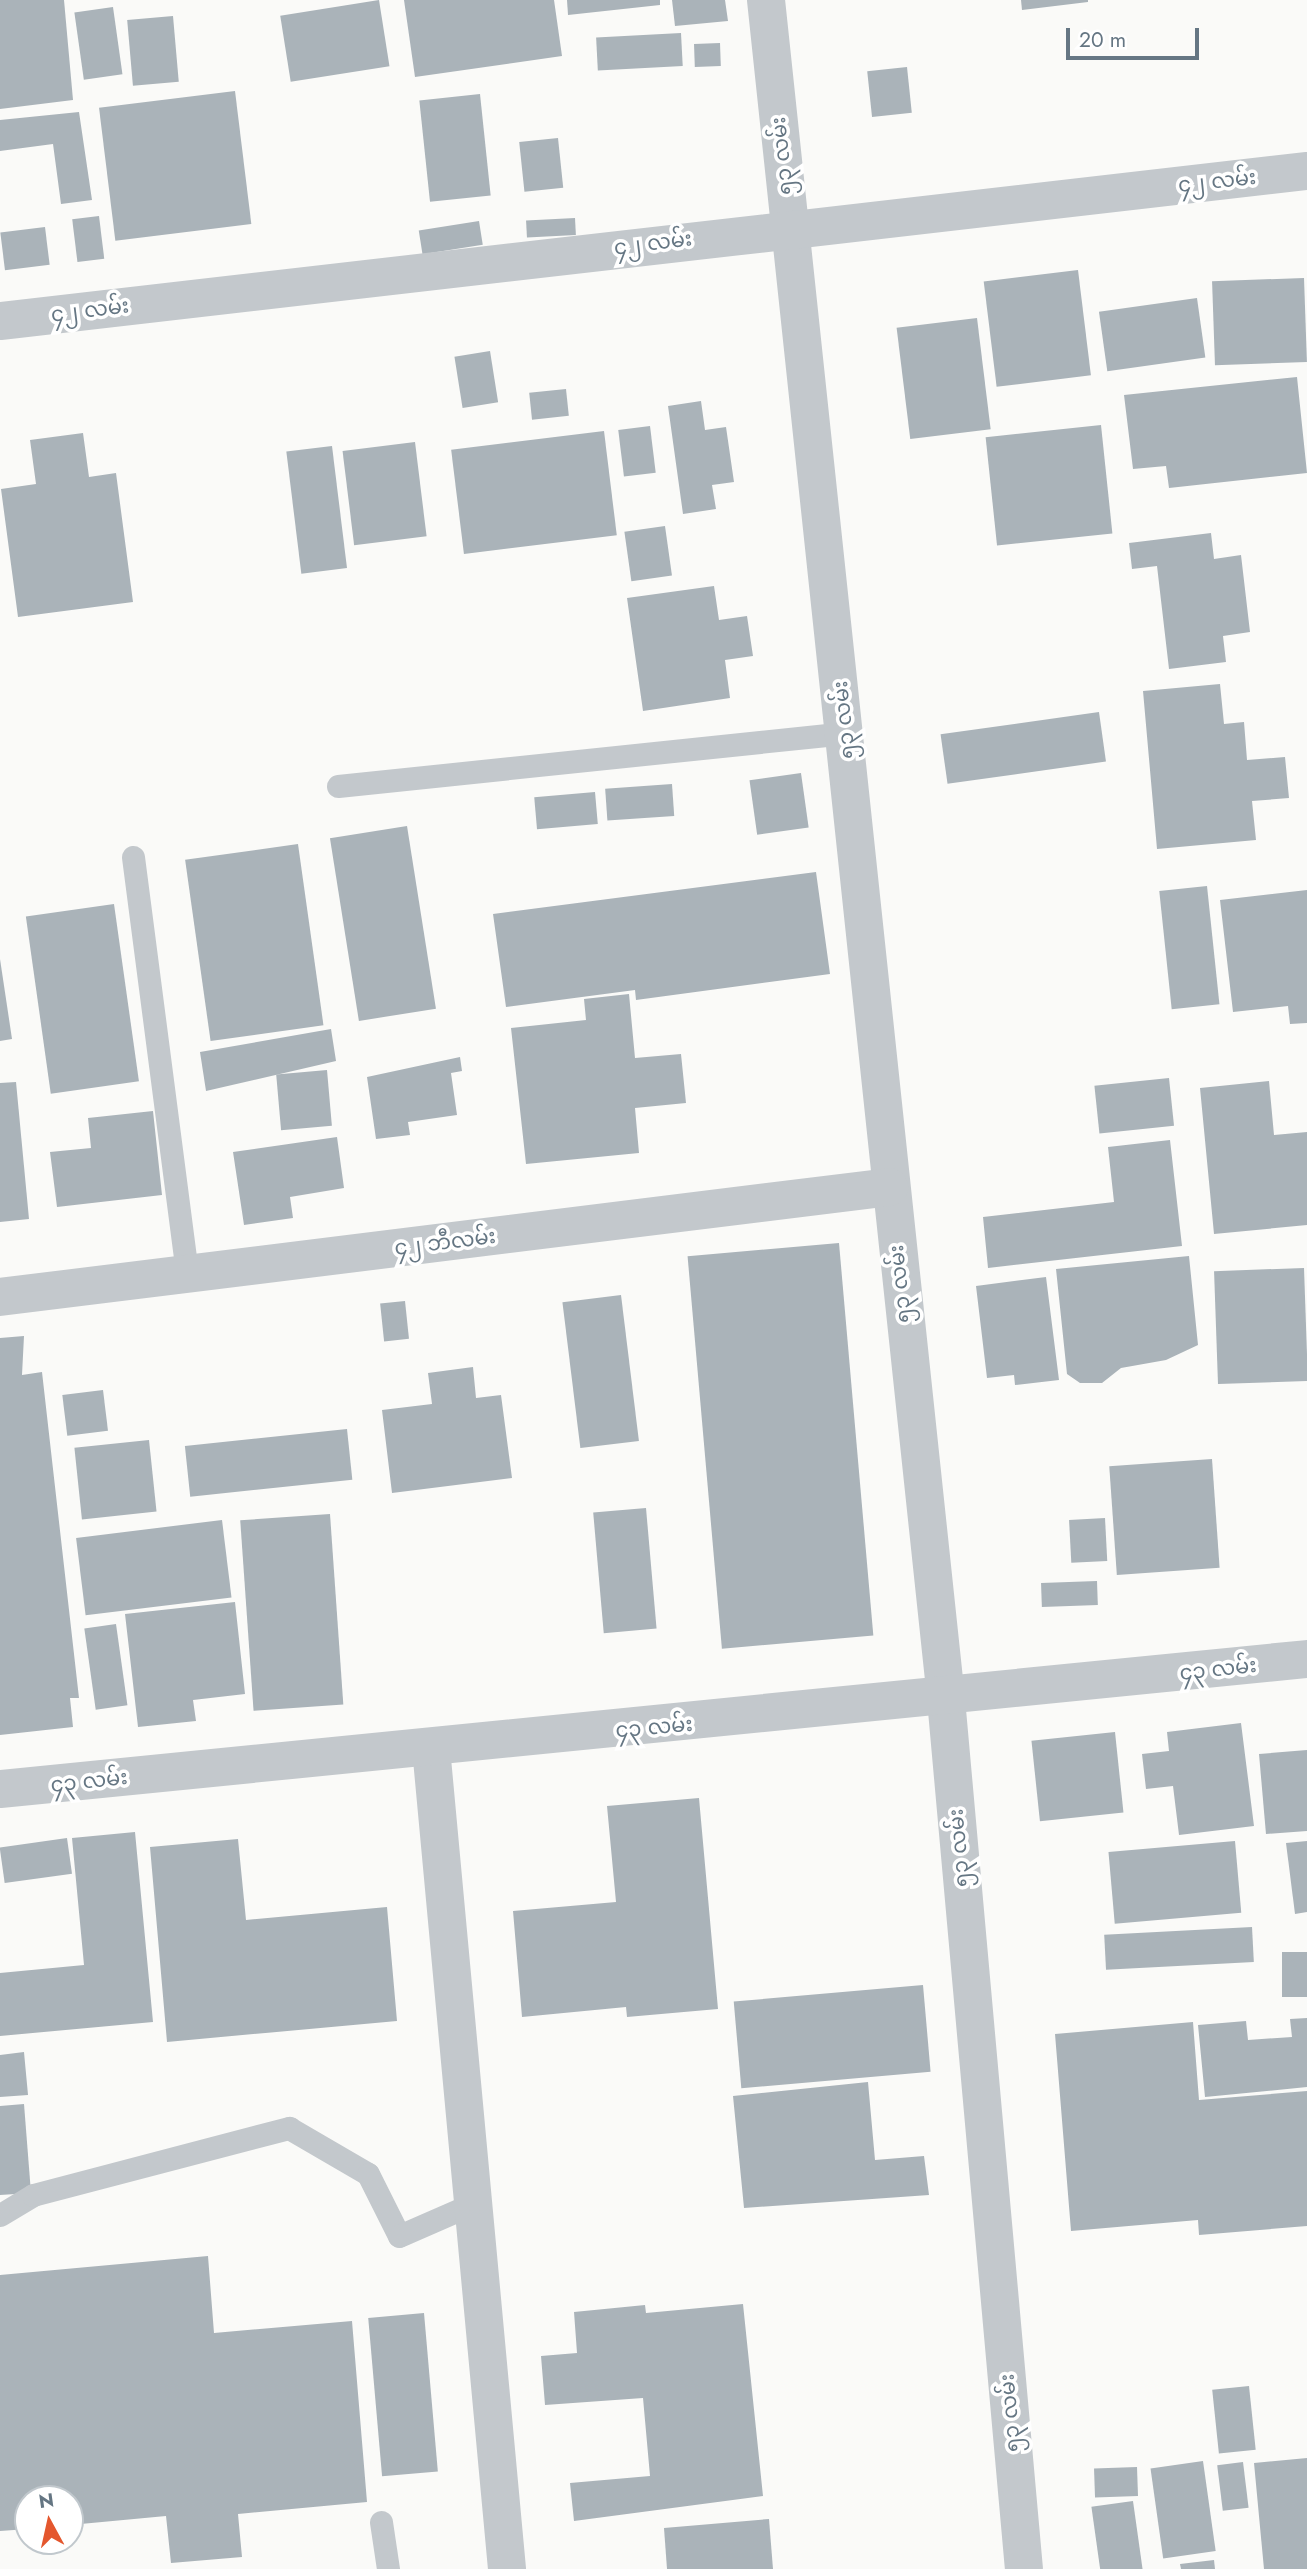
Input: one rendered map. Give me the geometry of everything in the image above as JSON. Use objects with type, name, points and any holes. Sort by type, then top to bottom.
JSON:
[{"type":"street","name":"၅၃ လမ်း","points":[[766,0],[846,733],[889,1187],[946,1699],[1024,2569]]},
{"type":"street","name":"၄၂ လမ်း","points":[[0,321],[790,227],[1307,171]]},
{"type":"street","name":"၄၂ ဘီလမ်း","points":[[0,1297],[889,1187]]},
{"type":"street","name":"၄၃ လမ်း","points":[[0,1789],[946,1699],[1307,1660]]},
{"type":"street","points":[[431,1748],[477,2202],[508,2569]]},
{"type":"lane","points":[[338,786],[846,733]]},
{"type":"lane","points":[[133,857],[187,1273]]},
{"type":"lane","points":[[0,2215],[33,2195],[289,2128],[368,2174],[398,2236],[477,2202]]},
{"type":"lane","points":[[381,2522],[388,2569]]},
{"type":"building","points":[[0,0],[64,0],[73,100],[0,109]]},
{"type":"building","points":[[379,0],[389,66],[291,82],[280,16]]},
{"type":"building","points":[[404,0],[554,0],[562,56],[415,77]]},
{"type":"building","points":[[567,0],[660,0],[660,5],[568,15]]},
{"type":"building","points":[[672,0],[725,0],[728,21],[675,26]]},
{"type":"building","points":[[1021,0],[1088,0],[1088,2],[1022,10]]},
{"type":"building","points":[[113,7],[122,74],[84,80],[74,12]]},
{"type":"building","points":[[173,16],[179,82],[133,86],[127,20]]},
{"type":"building","points":[[681,33],[683,66],[598,70],[596,37]]},
{"type":"building","points":[[720,43],[721,66],[695,67],[694,44]]},
{"type":"building","points":[[907,67],[912,113],[872,117],[867,71]]},
{"type":"building","points":[[235,91],[251,224],[115,241],[99,108]]},
{"type":"building","points":[[480,94],[491,195],[430,202],[419,100]]},
{"type":"building","points":[[79,112],[92,200],[61,204],[53,144],[0,151],[0,120]]},
{"type":"building","points":[[558,138],[563,188],[524,192],[519,142]]},
{"type":"building","points":[[99,216],[104,259],[77,262],[72,219]]},
{"type":"building","points":[[575,218],[576,235],[527,238],[526,221]]},
{"type":"building","points":[[479,221],[483,245],[423,254],[419,231]]},
{"type":"building","points":[[45,227],[50,265],[5,270],[0,232]]},
{"type":"building","points":[[1078,270],[1091,375],[997,387],[984,282]]},
{"type":"building","points":[[1304,278],[1307,362],[1215,365],[1212,281]]},
{"type":"building","points":[[1197,298],[1205,357],[1107,371],[1099,312]]},
{"type":"building","points":[[977,318],[991,429],[910,439],[897,328]]},
{"type":"building","points":[[490,351],[498,402],[463,408],[454,357]]},
{"type":"building","points":[[1297,377],[1307,473],[1169,488],[1166,466],[1133,469],[1124,395]]},
{"type":"building","points":[[566,389],[569,416],[532,420],[529,393]]},
{"type":"building","points":[[701,401],[705,430],[726,427],[734,482],[712,485],[716,509],[683,514],[668,406]]},
{"type":"building","points":[[1101,425],[1112,533],[997,546],[986,437]]},
{"type":"building","points":[[650,426],[656,473],[624,477],[618,430]]},
{"type":"building","points":[[604,431],[617,535],[464,554],[451,450]]},
{"type":"building","points":[[83,433],[89,477],[116,473],[133,602],[18,617],[1,489],[36,484],[30,440]]},
{"type":"building","points":[[415,442],[427,536],[354,545],[343,451]]},
{"type":"building","points":[[332,446],[347,568],[301,574],[286,452]]},
{"type":"building","points":[[665,526],[672,576],[631,581],[624,532]]},
{"type":"building","points":[[1211,533],[1214,559],[1241,555],[1250,632],[1223,636],[1226,662],[1169,669],[1157,566],[1132,569],[1129,543]]},
{"type":"building","points":[[714,586],[719,620],[747,616],[753,656],[725,660],[730,698],[643,711],[627,598]]},
{"type":"building","points":[[1220,684],[1224,724],[1244,722],[1247,760],[1285,757],[1289,798],[1252,801],[1256,840],[1157,849],[1143,691]]},
{"type":"building","points":[[1099,712],[1106,762],[948,784],[941,734]]},
{"type":"building","points":[[801,773],[809,827],[757,835],[750,780]]},
{"type":"building","points":[[672,784],[674,816],[607,821],[605,789]]},
{"type":"building","points":[[595,792],[598,824],[537,829],[534,797]]},
{"type":"building","points":[[407,826],[436,1009],[359,1021],[330,838]]},
{"type":"building","points":[[298,844],[323,1025],[211,1041],[185,860]]},
{"type":"building","points":[[816,872],[830,974],[636,1000],[635,990],[506,1007],[493,914]]},
{"type":"building","points":[[1207,886],[1219,1004],[1172,1009],[1159,891]]},
{"type":"building","points":[[1307,890],[1307,1023],[1290,1024],[1288,1006],[1233,1012],[1220,900]]},
{"type":"building","points":[[114,904],[139,1081],[51,1094],[26,916]]},
{"type":"building","points":[[0,959],[12,1039],[0,1041]]},
{"type":"building","points":[[629,994],[635,1058],[681,1054],[686,1103],[635,1108],[639,1153],[526,1164],[511,1028],[586,1020],[584,999]]},
{"type":"building","points":[[331,1029],[336,1061],[206,1091],[200,1052]]},
{"type":"building","points":[[460,1057],[462,1071],[451,1073],[457,1115],[408,1122],[410,1135],[376,1139],[367,1077]]},
{"type":"building","points":[[327,1070],[332,1126],[281,1130],[276,1074]]},
{"type":"building","points":[[1169,1078],[1174,1126],[1099,1134],[1094,1086]]},
{"type":"building","points":[[1269,1081],[1274,1135],[1307,1132],[1307,1225],[1214,1234],[1200,1088]]},
{"type":"building","points":[[16,1082],[29,1219],[0,1222],[0,1083]]},
{"type":"building","points":[[153,1111],[162,1195],[57,1207],[50,1152],[91,1148],[88,1118]]},
{"type":"building","points":[[337,1137],[344,1188],[290,1197],[293,1218],[244,1225],[233,1152]]},
{"type":"building","points":[[1170,1140],[1182,1246],[988,1268],[983,1217],[1114,1202],[1108,1147]]},
{"type":"building","points":[[839,1243],[873,1636],[722,1649],[688,1256]]},
{"type":"building","points":[[1189,1256],[1198,1345],[1166,1360],[1121,1368],[1102,1383],[1080,1383],[1067,1374],[1056,1269]]},
{"type":"building","points":[[1304,1268],[1307,1381],[1218,1384],[1214,1271]]},
{"type":"building","points":[[1046,1277],[1059,1380],[1015,1385],[1014,1375],[987,1378],[976,1286]]},
{"type":"building","points":[[621,1295],[639,1441],[580,1448],[562,1302]]},
{"type":"building","points":[[405,1301],[409,1339],[384,1341],[380,1304]]},
{"type":"building","points":[[24,1336],[22,1375],[42,1372],[79,1698],[70,1698],[73,1727],[0,1735],[0,1338]]},
{"type":"building","points":[[473,1367],[476,1398],[501,1395],[512,1478],[392,1493],[382,1410],[432,1404],[428,1373]]},
{"type":"building","points":[[103,1390],[108,1431],[67,1436],[62,1395]]},
{"type":"building","points":[[347,1429],[352,1480],[190,1497],[185,1446]]},
{"type":"building","points":[[149,1440],[157,1512],[82,1519],[74,1448]]},
{"type":"building","points":[[1212,1459],[1220,1568],[1117,1575],[1109,1466]]},
{"type":"building","points":[[646,1508],[657,1629],[604,1633],[593,1513]]},
{"type":"building","points":[[330,1514],[343,1705],[254,1711],[240,1520]]},
{"type":"building","points":[[1105,1518],[1107,1561],[1071,1563],[1069,1520]]},
{"type":"building","points":[[222,1520],[232,1597],[86,1615],[76,1538]]},
{"type":"building","points":[[1097,1581],[1098,1605],[1042,1607],[1041,1583]]},
{"type":"building","points":[[235,1602],[245,1694],[193,1700],[196,1721],[138,1727],[125,1614]]},
{"type":"building","points":[[116,1624],[127,1705],[96,1710],[84,1628]]},
{"type":"building","points":[[1241,1723],[1254,1826],[1179,1835],[1173,1786],[1146,1789],[1142,1754],[1169,1751],[1167,1732]]},
{"type":"building","points":[[1115,1732],[1123,1813],[1040,1821],[1031,1741]]},
{"type":"building","points":[[1307,1750],[1307,1831],[1266,1834],[1259,1754]]},
{"type":"building","points":[[699,1798],[718,2009],[627,2017],[626,2007],[522,2017],[513,1911],[616,1902],[607,1806]]},
{"type":"building","points":[[135,1832],[153,2022],[0,2036],[0,1973],[84,1965],[72,1838]]},
{"type":"building","points":[[67,1838],[72,1874],[5,1883],[0,1847]]},
{"type":"building","points":[[238,1839],[246,1920],[387,1907],[397,2021],[167,2042],[150,1847]]},
{"type":"building","points":[[1235,1841],[1241,1913],[1115,1924],[1108,1852]]},
{"type":"building","points":[[1307,1841],[1307,1912],[1295,1914],[1286,1843]]},
{"type":"building","points":[[1252,1927],[1254,1962],[1106,1970],[1104,1935]]},
{"type":"building","points":[[1282,1952],[1307,1952],[1307,1997],[1282,1997]]},
{"type":"building","points":[[923,1985],[931,2072],[741,2088],[734,2002]]},
{"type":"building","points":[[1307,2018],[1307,2087],[1205,2097],[1198,2025],[1246,2021],[1248,2040],[1292,2037],[1290,2019]]},
{"type":"building","points":[[1193,2022],[1199,2100],[1307,2091],[1307,2226],[1199,2235],[1198,2220],[1071,2231],[1055,2034]]},
{"type":"building","points":[[24,2052],[28,2095],[0,2097],[0,2055]]},
{"type":"building","points":[[868,2082],[875,2160],[924,2156],[929,2195],[744,2208],[733,2096]]},
{"type":"building","points":[[24,2104],[31,2193],[0,2195],[0,2106]]},
{"type":"building","points":[[208,2256],[214,2333],[352,2321],[367,2502],[238,2514],[242,2557],[171,2563],[166,2516],[84,2524],[84,2485],[14,2485],[14,2530],[0,2531],[0,2275]]},
{"type":"building","points":[[743,2304],[763,2496],[574,2521],[570,2483],[650,2476],[643,2398],[545,2405],[541,2356],[577,2353],[574,2312],[645,2305],[646,2313]]},
{"type":"building","points":[[424,2313],[438,2471],[382,2476],[368,2318]]},
{"type":"building","points":[[1249,2386],[1256,2450],[1219,2454],[1212,2390]]},
{"type":"building","points":[[1307,2458],[1307,2569],[1264,2569],[1254,2463]]},
{"type":"building","points":[[1203,2461],[1216,2551],[1163,2558],[1151,2468]]},
{"type":"building","points":[[1243,2462],[1249,2508],[1223,2511],[1217,2465]]},
{"type":"building","points":[[1137,2467],[1138,2496],[1095,2497],[1094,2469]]},
{"type":"building","points":[[1133,2501],[1143,2569],[1100,2569],[1091,2507]]},
{"type":"building","points":[[769,2519],[773,2569],[667,2569],[664,2528]]},
{"type":"building","points":[[1214,2560],[1215,2569],[1181,2569],[1180,2564]]}]
